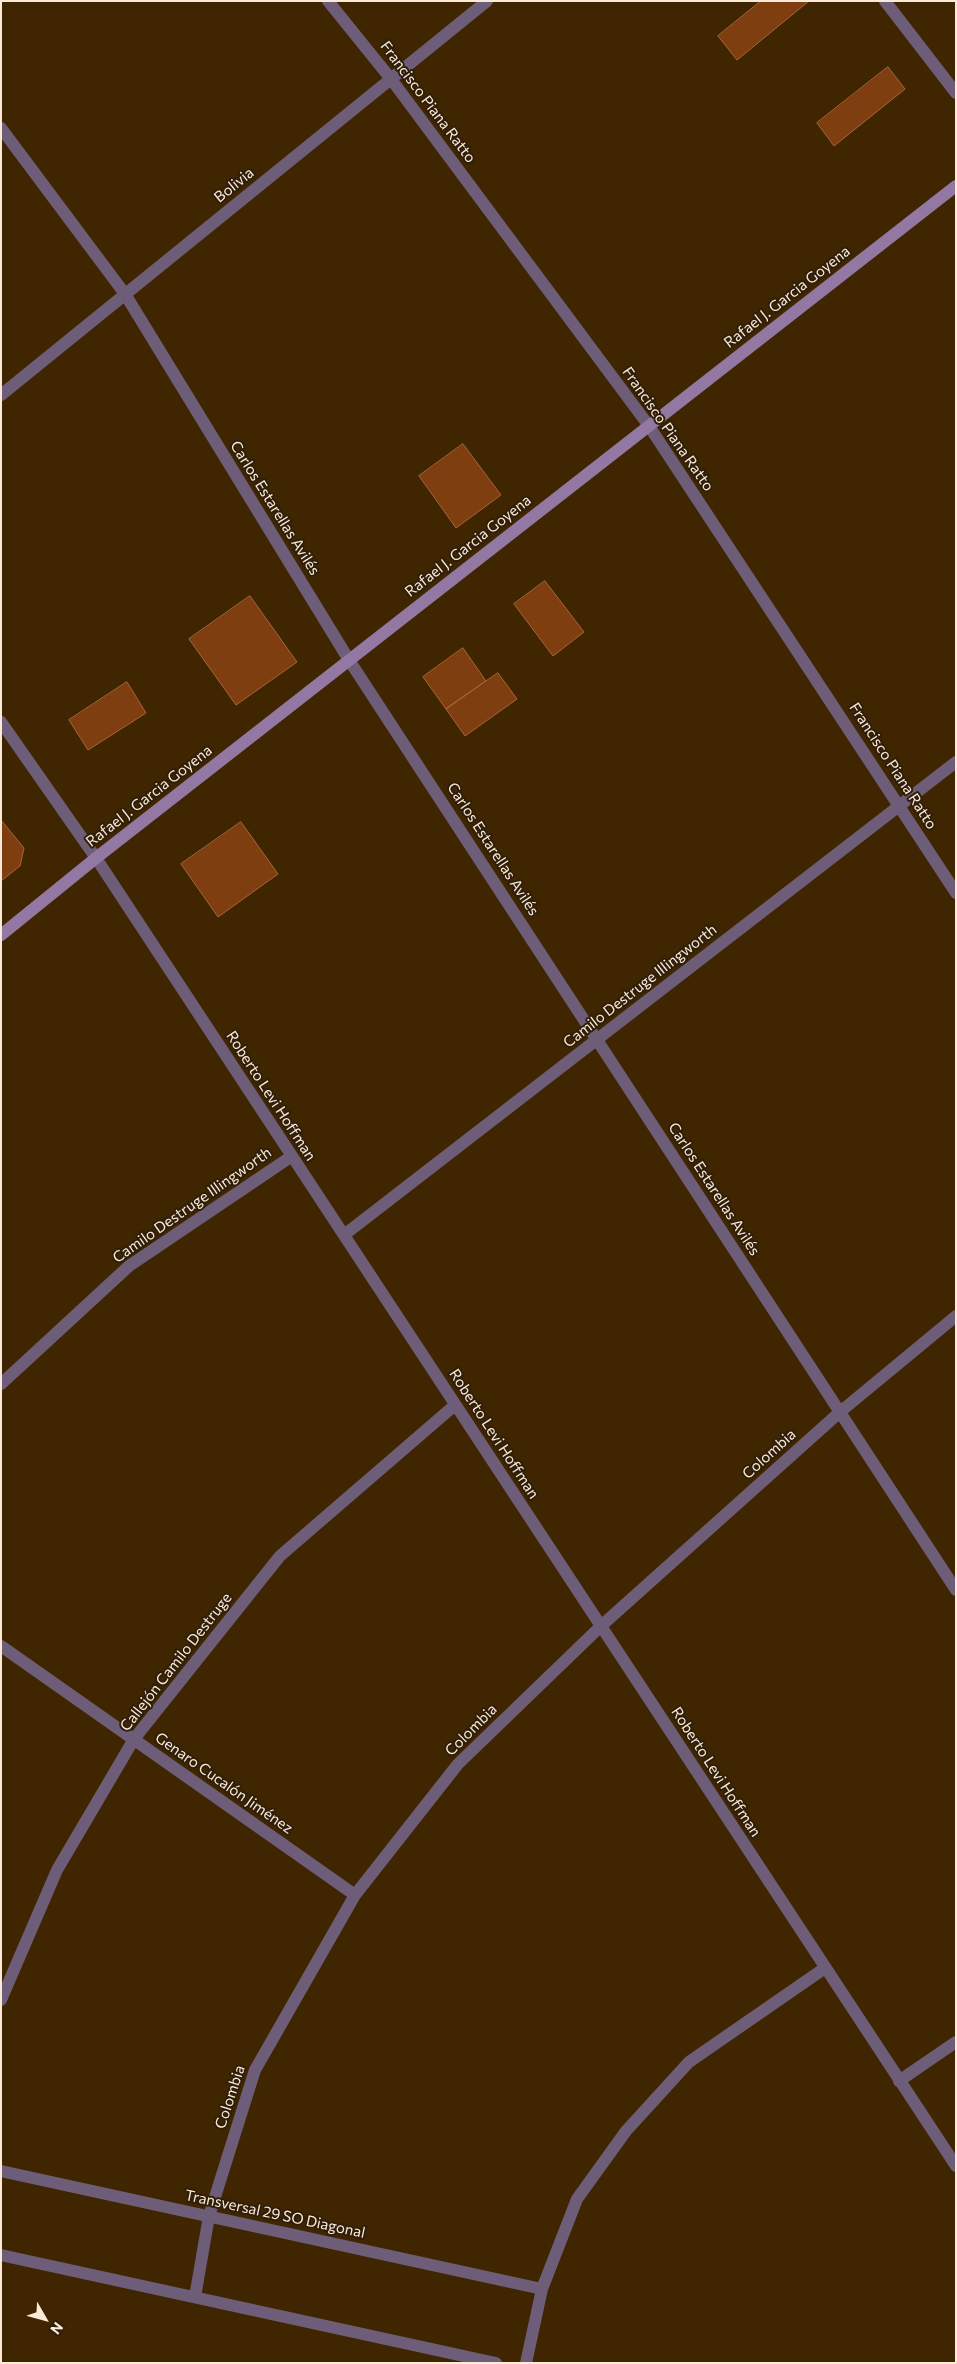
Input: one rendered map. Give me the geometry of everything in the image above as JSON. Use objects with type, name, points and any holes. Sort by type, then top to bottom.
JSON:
[{"type":"street","name":"Francisco Piana Ratto","points":[[328,1],[391,79],[649,426],[900,805],[956,893]]},
{"type":"street","name":"Bolivia","points":[[1,395],[487,1]]},
{"type":"street","points":[[885,1],[956,93]]},
{"type":"street","name":"Carlos Estarellas Avilés","points":[[1,128],[125,294],[349,660],[956,1590]]},
{"type":"street","name":"Rafael J. Garcia Goyena","points":[[1,935],[96,858],[956,186]]},
{"type":"street","name":"Roberto Levi Hoffman","points":[[1,722],[96,858],[956,2166]]},
{"type":"street","name":"Camilo Destruge Illingworth","points":[[344,1235],[956,762]]},
{"type":"street","name":"Camilo Destruge Illingworth","points":[[1,1384],[129,1266],[292,1156]]},
{"type":"street","name":"Colombia","points":[[195,2297],[209,2216],[255,2070],[355,1895],[458,1764],[601,1626],[840,1412],[956,1316]]},
{"type":"street","name":"Callejón Camilo Destruge","points":[[1,2000],[57,1870],[134,1739],[280,1556],[455,1405]]},
{"type":"street","name":"Genaro Cucalón Jiménez","points":[[1,1646],[355,1895]]},
{"type":"street","points":[[526,2363],[542,2289],[577,2199],[626,2131],[689,2062],[825,1968]]},
{"type":"street","points":[[899,2081],[956,2042]]},
{"type":"street","name":"Transversal 29 SO Diagonal","points":[[1,2171],[542,2289]]},
{"type":"street","points":[[1,2255],[496,2363]]},
{"type":"building","points":[[761,1],[809,1],[737,60],[718,36]]},
{"type":"building","points":[[888,67],[905,89],[834,146],[817,123]]},
{"type":"building","points":[[463,444],[501,495],[456,528],[419,476]]},
{"type":"building","points":[[545,581],[584,632],[553,656],[514,604]]},
{"type":"building","points":[[250,596],[297,662],[236,705],[189,639]]},
{"type":"building","points":[[463,648],[486,681],[446,709],[423,677]]},
{"type":"building","points":[[498,673],[517,699],[465,736],[446,709]]},
{"type":"building","points":[[127,682],[146,713],[88,750],[69,720]]},
{"type":"building","points":[[1,820],[24,848],[20,866],[1,881]]},
{"type":"building","points":[[241,822],[278,874],[218,917],[181,864]]}]
